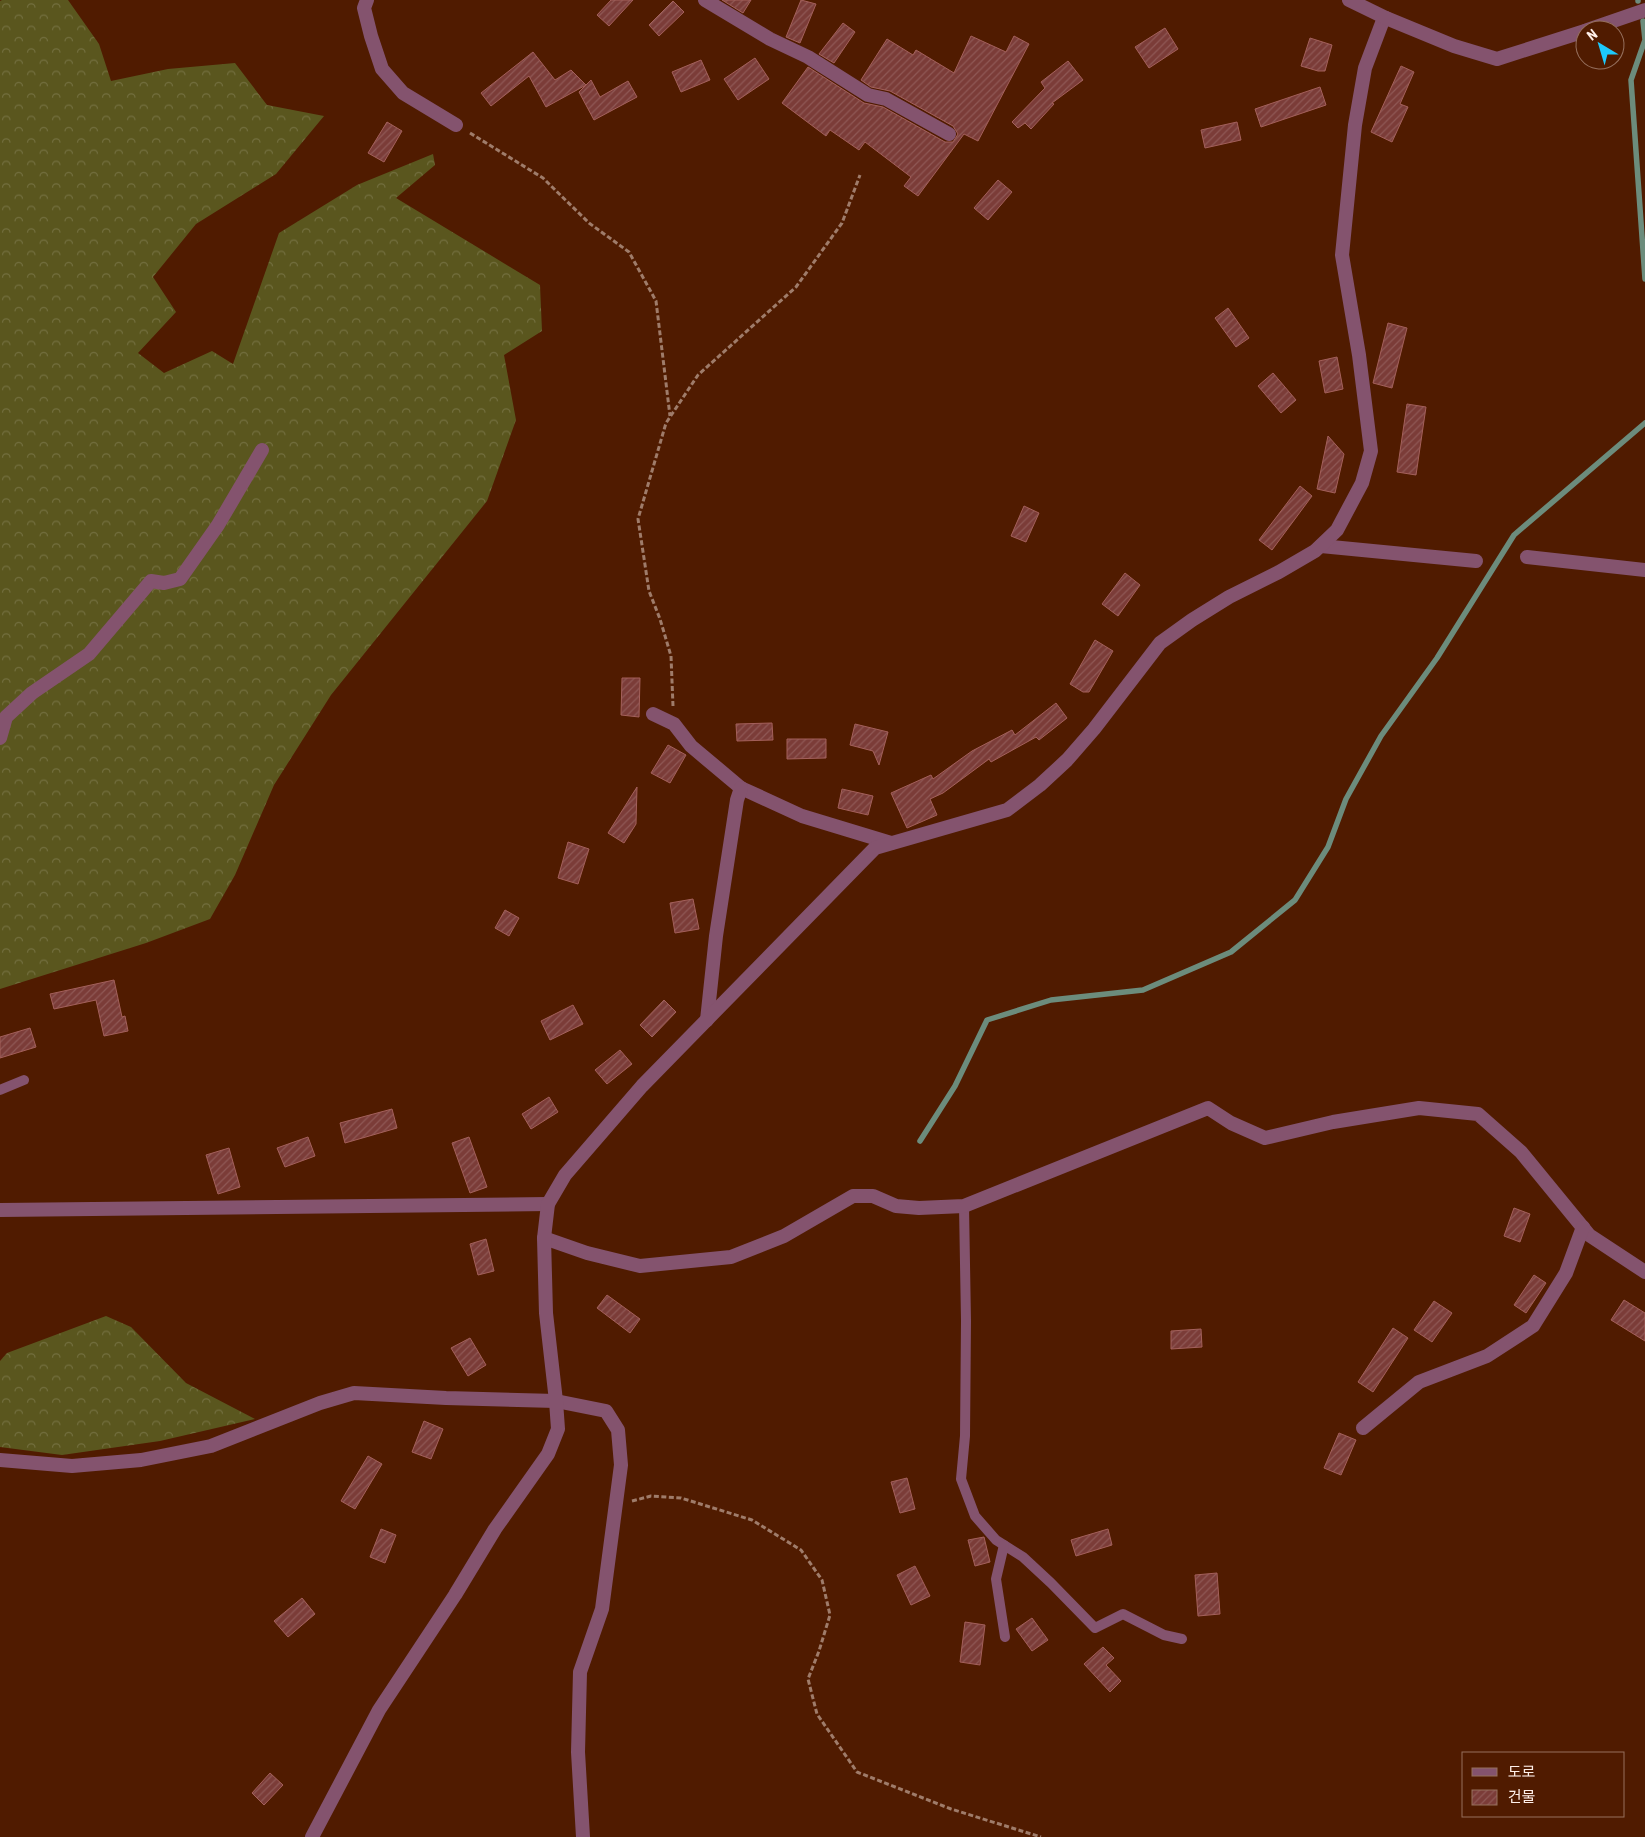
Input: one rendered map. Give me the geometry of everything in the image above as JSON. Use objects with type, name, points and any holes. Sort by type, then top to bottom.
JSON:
[{"type":"street","points":[[367,0],[364,8],[370,36],[382,69],[403,93],[456,125]]},
{"type":"street","points":[[705,0],[770,39],[808,57],[868,95],[886,99],[949,134]]},
{"type":"street","points":[[1350,0],[1386,18],[1454,46],[1497,59],[1575,34]]},
{"type":"street","points":[[1616,20],[1645,10]]},
{"type":"street","points":[[312,1837],[379,1710],[455,1595],[495,1529],[548,1454],[558,1429],[546,1313],[544,1238],[548,1204],[565,1175],[642,1086],[875,848],[1007,810],[1040,785],[1068,760],[1160,643],[1214,606],[1279,572],[1321,546],[1337,530],[1362,483],[1371,451],[1359,355],[1342,255],[1355,125],[1365,68],[1386,18]]},
{"type":"street","points":[[0,738],[6,717],[32,694],[89,654],[151,581],[164,584],[180,579],[218,525],[262,450]]},
{"type":"street","points":[[1321,546],[1476,561]]},
{"type":"street","points":[[1527,557],[1645,570]]},
{"type":"street","points":[[652,714],[674,724],[691,746],[741,788],[802,816],[891,843]]},
{"type":"street","points":[[707,1020],[716,936],[737,800],[741,788]]},
{"type":"street","points":[[544,1238],[587,1253],[640,1266],[731,1257],[784,1236],[853,1196],[873,1196],[896,1206],[919,1208],[964,1206],[1208,1108],[1230,1123],[1265,1138],[1333,1122],[1419,1108],[1478,1114],[1521,1152],[1589,1235],[1645,1272]]},
{"type":"street","points":[[0,1210],[548,1204]]},
{"type":"street","points":[[1363,1428],[1419,1382],[1486,1356],[1532,1326],[1566,1273],[1583,1227]]},
{"type":"street","points":[[0,1460],[72,1466],[141,1460],[211,1446],[320,1403],[354,1393],[556,1401],[606,1411],[618,1430],[620,1465],[602,1609],[580,1672],[578,1752],[583,1837]]},
{"type":"lane","points":[[0,1090],[24,1080]]},
{"type":"lane","points":[[964,1206],[965,1436],[961,1479],[975,1516],[996,1540],[1023,1557],[1052,1583],[1095,1628],[1123,1614],[1164,1635],[1182,1639]]},
{"type":"lane","points":[[1004,1545],[996,1579],[1006,1637]]},
{"type":"path","points":[[456,125],[543,178],[589,223],[629,252],[656,301],[670,417]]},
{"type":"path","points":[[674,724],[671,656],[660,619],[648,591],[638,519],[666,423],[698,375],[796,287],[842,223],[860,175]]},
{"type":"path","points":[[615,1503],[630,1502],[651,1496],[681,1498],[752,1520],[801,1550],[822,1580],[830,1615],[808,1679],[818,1714],[857,1772],[951,1809],[1041,1837]]},
{"type":"green space","points":[[68,0],[99,44],[111,81],[168,69],[235,63],[267,105],[324,116],[276,174],[196,224],[153,277],[176,312],[138,353],[164,373],[212,351],[233,364],[279,233],[357,185],[433,154],[435,165],[396,198],[540,285],[542,331],[504,355],[516,420],[487,501],[331,695],[274,785],[235,875],[210,919],[146,943],[0,989],[0,1]]},
{"type":"green space","points":[[106,1316],[131,1327],[186,1383],[255,1419],[160,1441],[62,1455],[0,1447],[0,1361],[7,1353]]},
{"type":"building","points":[[611,0],[633,0],[609,26],[597,15]]},
{"type":"building","points":[[722,0],[751,0],[743,13]]},
{"type":"building","points":[[801,0],[816,4],[800,43],[786,37]]},
{"type":"building","points":[[673,1],[684,12],[659,36],[649,25]]},
{"type":"building","points":[[843,23],[855,32],[834,63],[819,54]]},
{"type":"building","points":[[1165,28],[1178,49],[1149,68],[1135,47]]},
{"type":"building","points":[[971,36],[1006,52],[1014,36],[1029,44],[978,141],[964,134],[918,196],[904,186],[911,177],[865,142],[859,150],[830,130],[826,136],[782,103],[808,67],[864,103],[883,107],[945,142],[953,142],[958,134],[953,126],[890,91],[871,87],[861,80],[887,39],[913,55],[916,50],[954,73]]},
{"type":"building","points":[[1310,38],[1332,45],[1325,71],[1301,66]]},
{"type":"building","points":[[533,52],[555,80],[571,70],[586,85],[546,107],[529,76],[491,106],[481,93]]},
{"type":"building","points":[[755,58],[769,79],[738,100],[724,79]]},
{"type":"building","points":[[701,60],[710,80],[681,92],[672,72]]},
{"type":"building","points":[[1068,61],[1083,80],[1052,103],[1054,104],[1031,129],[1025,123],[1018,128],[1012,122],[1045,88],[1041,82]]},
{"type":"building","points":[[1401,66],[1414,72],[1400,104],[1408,107],[1392,142],[1371,132]]},
{"type":"building","points":[[591,80],[600,97],[628,81],[637,97],[594,120],[579,92]]},
{"type":"building","points":[[1320,87],[1326,105],[1261,127],[1255,109]]},
{"type":"building","points":[[387,122],[402,131],[384,162],[368,153]]},
{"type":"building","points":[[1237,122],[1241,140],[1205,148],[1201,130]]},
{"type":"building","points":[[998,180],[1012,192],[988,220],[974,208]]},
{"type":"building","points":[[1228,308],[1249,338],[1236,347],[1215,318]]},
{"type":"building","points":[[1388,323],[1407,328],[1392,388],[1373,383]]},
{"type":"building","points":[[1337,357],[1343,389],[1325,393],[1319,361]]},
{"type":"building","points":[[1273,373],[1296,400],[1281,413],[1258,386]]},
{"type":"building","points":[[1407,404],[1426,407],[1416,475],[1397,472]]},
{"type":"building","points":[[1328,436],[1344,454],[1335,493],[1317,489]]},
{"type":"building","points":[[1300,486],[1312,496],[1272,550],[1259,540]]},
{"type":"building","points":[[1024,506],[1039,513],[1026,542],[1011,536]]},
{"type":"building","points":[[1125,573],[1140,585],[1118,616],[1102,604]]},
{"type":"building","points":[[1095,640],[1113,651],[1089,692],[1083,692],[1070,684]]},
{"type":"building","points":[[622,678],[640,678],[639,717],[621,715]]},
{"type":"building","points":[[1056,703],[1067,718],[1039,740],[1036,737],[991,762],[989,759],[943,793],[930,799],[937,815],[907,828],[891,793],[931,775],[933,779],[972,751],[1012,730],[1015,735]]},
{"type":"building","points":[[772,723],[773,740],[737,741],[736,724]]},
{"type":"building","points":[[855,724],[888,732],[879,765],[873,751],[850,745]]},
{"type":"building","points":[[787,739],[826,739],[826,758],[787,759]]},
{"type":"building","points":[[668,745],[686,755],[670,783],[651,773]]},
{"type":"building","points":[[637,787],[636,824],[624,843],[608,833]]},
{"type":"building","points":[[842,789],[873,796],[868,815],[838,808]]},
{"type":"building","points":[[568,842],[589,849],[578,884],[558,878]]},
{"type":"building","points":[[693,899],[699,929],[675,933],[670,903]]},
{"type":"building","points":[[505,910],[519,918],[509,936],[495,928]]},
{"type":"building","points":[[114,980],[122,1017],[125,1016],[128,1031],[104,1036],[96,1000],[54,1009],[50,994]]},
{"type":"building","points":[[664,1000],[676,1012],[652,1037],[640,1025]]},
{"type":"building","points":[[573,1005],[583,1024],[550,1040],[541,1021]]},
{"type":"building","points":[[30,1028],[36,1047],[0,1058],[0,1037]]},
{"type":"building","points":[[620,1050],[632,1064],[607,1084],[595,1070]]},
{"type":"building","points":[[549,1097],[558,1112],[531,1129],[522,1114]]},
{"type":"building","points":[[392,1109],[397,1128],[345,1143],[340,1123]]},
{"type":"building","points":[[308,1137],[315,1156],[285,1167],[277,1148]]},
{"type":"building","points":[[469,1137],[487,1187],[470,1193],[452,1143]]},
{"type":"building","points":[[229,1148],[240,1187],[218,1194],[206,1155]]},
{"type":"building","points":[[1514,1208],[1530,1214],[1520,1242],[1504,1236]]},
{"type":"building","points":[[486,1239],[494,1271],[478,1275],[470,1244]]},
{"type":"building","points":[[1534,1275],[1546,1283],[1526,1313],[1514,1305]]},
{"type":"building","points":[[607,1295],[640,1319],[630,1333],[597,1308]]},
{"type":"building","points":[[1624,1300],[1645,1313],[1645,1341],[1611,1320]]},
{"type":"building","points":[[1434,1301],[1452,1313],[1432,1342],[1414,1330]]},
{"type":"building","points":[[1393,1328],[1408,1338],[1373,1392],[1358,1382]]},
{"type":"building","points":[[1201,1329],[1202,1347],[1171,1349],[1171,1331]]},
{"type":"building","points":[[470,1338],[486,1365],[468,1376],[451,1348]]},
{"type":"building","points":[[424,1421],[443,1429],[431,1459],[412,1452]]},
{"type":"building","points":[[1339,1433],[1356,1440],[1341,1475],[1324,1468]]},
{"type":"building","points":[[368,1456],[382,1464],[355,1509],[341,1501]]},
{"type":"building","points":[[907,1478],[915,1509],[900,1513],[891,1482]]},
{"type":"building","points":[[381,1529],[396,1535],[385,1563],[370,1557]]},
{"type":"building","points":[[1108,1529],[1112,1545],[1076,1556],[1071,1540]]},
{"type":"building","points":[[984,1537],[990,1562],[975,1566],[968,1540]]},
{"type":"building","points":[[915,1566],[930,1596],[911,1605],[897,1575]]},
{"type":"building","points":[[1217,1573],[1220,1614],[1198,1616],[1195,1575]]},
{"type":"building","points":[[302,1598],[315,1614],[288,1637],[274,1621]]},
{"type":"building","points":[[1032,1618],[1048,1640],[1032,1651],[1016,1629]]},
{"type":"building","points":[[965,1622],[985,1625],[980,1665],[960,1662]]},
{"type":"building","points":[[1103,1647],[1114,1658],[1106,1665],[1121,1681],[1110,1692],[1084,1664]]},
{"type":"building","points":[[270,1773],[283,1785],[264,1805],[252,1793]]},
{"type":"waterway","points":[[1643,21],[1645,40],[1631,80],[1645,279]]},
{"type":"waterway","points":[[920,1141],[955,1086],[987,1020],[1051,1000],[1143,990],[1231,952],[1295,900],[1328,847],[1346,799],[1381,736],[1437,658],[1514,535],[1645,423]]}]
